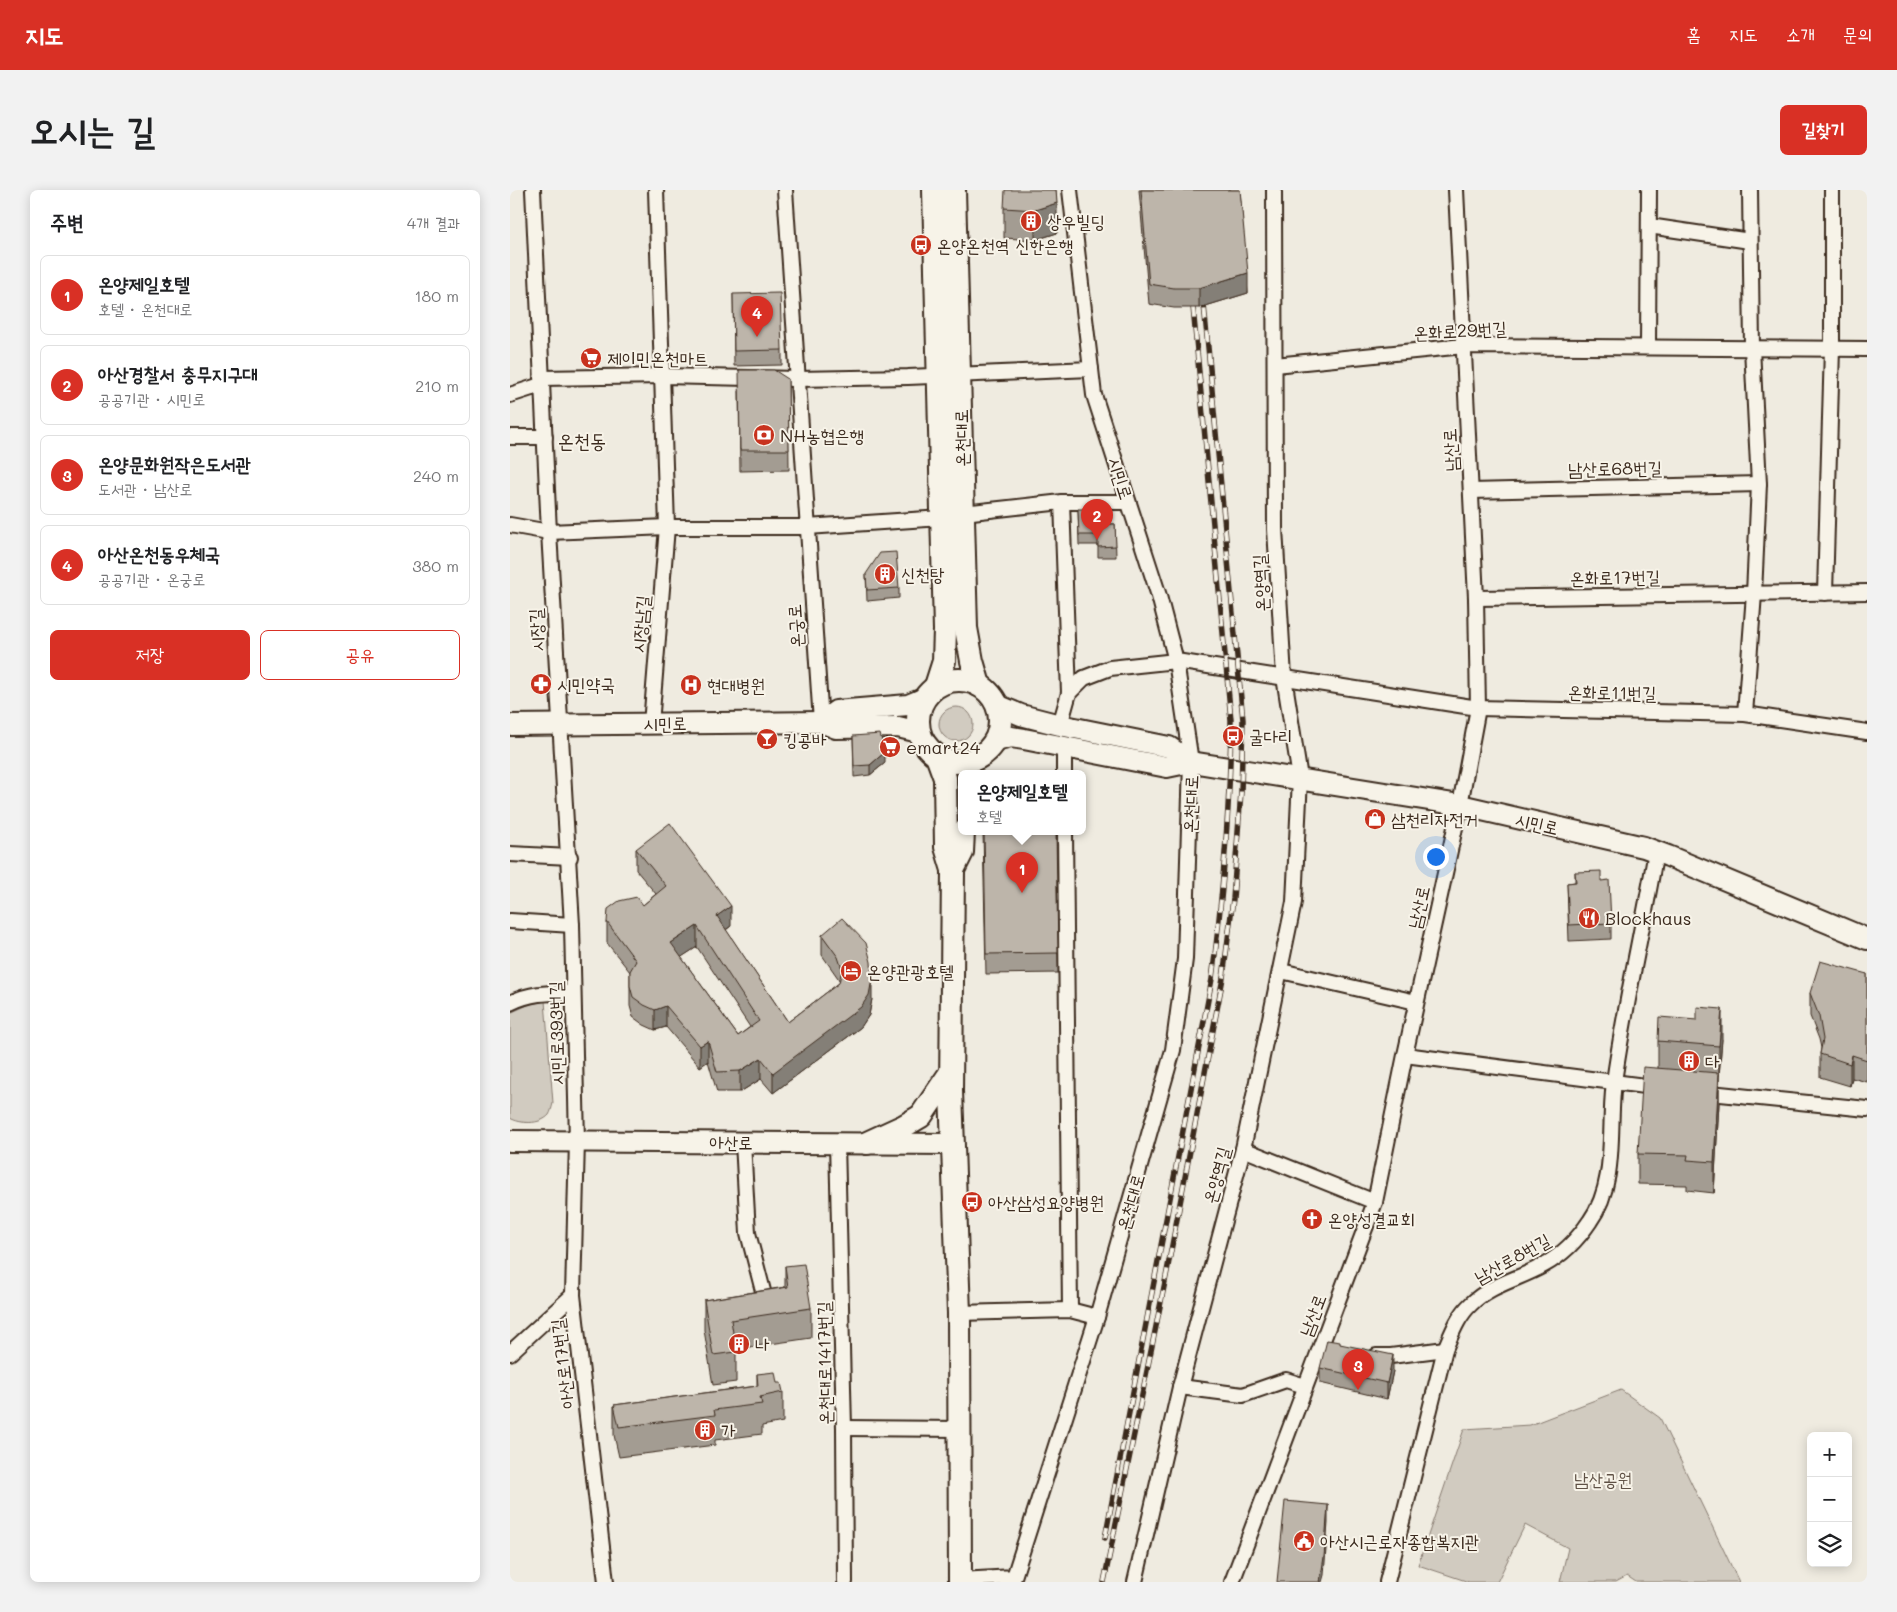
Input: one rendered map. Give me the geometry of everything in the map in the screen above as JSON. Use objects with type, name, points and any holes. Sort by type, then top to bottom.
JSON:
[{"type":"main road","name":"온천대로","points":[[934,190],[949,375],[953,516],[966,628],[979,685]]},
{"type":"main road","name":"온천대로","points":[[949,375],[954,190]]},
{"type":"main road","name":"온천대로","points":[[931,692],[940,677],[944,661],[953,516]]},
{"type":"main road","points":[[961,679],[979,685],[986,689],[997,705],[1001,724],[996,741],[973,766],[970,762],[958,763],[945,760],[925,744],[919,732],[920,706],[931,692],[948,681],[961,679]]},
{"type":"main road","name":"시민로","points":[[820,722],[836,711],[908,705],[931,692]]},
{"type":"main road","name":"시민로","points":[[997,705],[1021,715],[1169,747],[1191,762]]},
{"type":"main road","name":"시민로","points":[[510,725],[820,722],[836,728],[898,727],[919,732]]},
{"type":"main road","name":"시민로","points":[[996,741],[1011,738],[1167,767],[1191,762],[1460,805],[1656,851],[1867,939]]},
{"type":"main road","name":"온천대로","points":[[938,756],[945,778],[946,847],[952,870],[951,1072],[959,1313],[960,1581]]},
{"type":"main road","name":"온천대로","points":[[952,870],[962,852],[963,835]]},
{"type":"main road","points":[[867,1144],[921,1116],[951,1072]]},
{"type":"main road","name":"아산로","points":[[510,1141],[952,1144]]},
{"type":"street","name":"시장길","points":[[534,190],[541,382],[560,724]]},
{"type":"street","name":"시장남길","points":[[651,724],[667,527],[656,190]]},
{"type":"street","name":"온궁로","points":[[785,190],[820,722]]},
{"type":"street","name":"시민로","points":[[1070,190],[1094,395],[1159,596],[1176,662],[1191,762]]},
{"type":"street","name":"온양역길","points":[[1135,1582],[1180,1387],[1242,1149],[1294,902],[1300,778],[1284,677],[1276,529],[1274,190]]},
{"type":"street","name":"남산로","points":[[1232,1582],[1375,1202],[1416,1002],[1460,805],[1478,708],[1476,598],[1456,190]]},
{"type":"street","points":[[1648,346],[1649,190]]},
{"type":"street","points":[[1745,714],[1754,594],[1759,484],[1752,348],[1750,190]]},
{"type":"street","points":[[1825,593],[1832,348],[1832,190]]},
{"type":"street","points":[[1649,226],[1750,240]]},
{"type":"street","name":"온화로29번길","points":[[1275,365],[1464,346],[1867,349]]},
{"type":"street","points":[[510,394],[541,382],[663,376],[797,380],[1091,369]]},
{"type":"street","points":[[510,437],[545,436]]},
{"type":"street","name":"남산로68번길","points":[[1471,491],[1759,484]]},
{"type":"street","points":[[510,524],[549,532],[667,527],[807,527],[953,516],[1062,502],[1128,502]]},
{"type":"street","points":[[1060,724],[1069,693],[1062,502]]},
{"type":"street","name":"온화로17번길","points":[[1476,598],[1867,592]]},
{"type":"street","points":[[1069,693],[1084,678],[1110,668],[1176,662],[1478,708]]},
{"type":"street","name":"온화로11번길","points":[[1478,708],[1745,714],[1867,732]]},
{"type":"street","name":"시민로393번길","points":[[560,724],[570,857],[577,1141]]},
{"type":"street","points":[[1064,747],[1064,770]]},
{"type":"street","name":"온천대로","points":[[960,1581],[1014,1577],[1097,1317],[1173,1050],[1185,959],[1191,762]]},
{"type":"street","points":[[1065,835],[1070,1310]]},
{"type":"street","name":"남산로8번길","points":[[1387,1582],[1445,1349],[1456,1322],[1471,1304],[1492,1288],[1544,1265],[1567,1250],[1591,1221],[1603,1195],[1607,1172],[1614,1083],[1656,851]]},
{"type":"street","points":[[510,854],[570,857]]},
{"type":"street","points":[[510,921],[572,925]]},
{"type":"street","points":[[1281,971],[1416,1002]]},
{"type":"street","points":[[510,1003],[536,993],[573,993]]},
{"type":"street","points":[[1405,1055],[1670,1089]]},
{"type":"street","points":[[1688,1091],[1867,1109]]},
{"type":"street","points":[[510,1130],[531,1140]]},
{"type":"street","name":"아산로17번길","points":[[577,1141],[573,1294],[606,1582]]},
{"type":"street","points":[[743,1142],[748,1233],[763,1291]]},
{"type":"street","name":"온천대로1417번길","points":[[837,1143],[844,1428],[845,1582]]},
{"type":"street","points":[[1242,1149],[1375,1202]]},
{"type":"street","points":[[510,1353],[573,1294]]},
{"type":"street","points":[[959,1313],[1070,1310],[1097,1317]]},
{"type":"street","points":[[1321,1345],[1338,1349]]},
{"type":"street","points":[[1364,1354],[1391,1356],[1445,1349]]},
{"type":"street","points":[[1180,1387],[1243,1395],[1286,1380],[1305,1386]]},
{"type":"street","points":[[844,1428],[960,1429]]},
{"type":"green space","points":[[956,707],[968,712],[973,724],[968,736],[956,741],[944,736],[939,724],[944,712]]},
{"type":"green space","points":[[545,1001],[553,1103],[550,1114],[541,1121],[514,1120],[510,1118],[510,1013],[530,1004]]},
{"type":"green space","name":"남산공원","points":[[1621,1390],[1660,1418],[1739,1582],[1636,1582],[1627,1576],[1616,1582],[1560,1582],[1568,1548],[1525,1525],[1497,1582],[1469,1582],[1418,1565],[1464,1429],[1530,1425]]},
{"type":"building","points":[[1005,190],[1056,190],[1057,203],[1035,210],[1004,208]]},
{"type":"building","points":[[1141,190],[1240,190],[1248,273],[1199,288],[1174,288],[1149,284]]},
{"type":"building","points":[[780,293],[782,350],[734,351],[733,294]]},
{"type":"building","name":"NH농협은행","points":[[739,370],[774,370],[788,379],[789,450],[740,450]]},
{"type":"building","points":[[1078,509],[1104,509],[1104,524],[1115,524],[1116,546],[1098,547],[1098,535],[1079,535]]},
{"type":"building","name":"신천탕","points":[[896,552],[899,588],[867,590],[866,574],[880,553]]},
{"type":"building","points":[[880,734],[885,752],[870,765],[854,766],[853,736]]},
{"type":"building","points":[[670,823],[731,906],[717,916],[788,1022],[839,983],[842,969],[838,957],[822,935],[842,918],[866,943],[871,962],[872,979],[869,995],[861,1007],[773,1073],[761,1058],[740,1071],[717,1072],[708,1041],[700,1046],[666,1006],[655,1010],[633,997],[630,986],[630,971],[636,961],[607,922],[608,909],[619,901],[637,897],[643,905],[666,886],[636,849]],"holes":[[[697,926],[759,1021],[738,1036],[671,943]]]},
{"type":"building","points":[[984,835],[1056,835],[1058,953],[986,954]]},
{"type":"building","name":"Blockhaus","points":[[1601,871],[1601,881],[1609,880],[1611,923],[1569,925],[1567,883],[1576,882],[1575,872]]},
{"type":"building","points":[[1820,961],[1867,974],[1867,1060],[1852,1055],[1850,1064],[1820,1054],[1823,1039],[1819,1016],[1810,993]]},
{"type":"building","points":[[1697,1007],[1722,1009],[1719,1046],[1658,1041],[1659,1017],[1697,1020]]},
{"type":"building","points":[[1643,1067],[1719,1073],[1714,1162],[1687,1160],[1688,1155],[1638,1154]]},
{"type":"building","points":[[804,1264],[811,1308],[731,1320],[736,1352],[713,1355],[704,1300],[788,1287],[785,1266]]},
{"type":"building","points":[[1327,1340],[1393,1355],[1387,1383],[1320,1368]]},
{"type":"building","points":[[775,1372],[777,1383],[781,1383],[783,1392],[760,1397],[762,1404],[714,1410],[715,1415],[619,1427],[614,1405],[758,1386],[757,1374]]},
{"type":"building","points":[[1285,1501],[1328,1505],[1320,1582],[1277,1582]]},
{"type":"railway","points":[[1104,1582],[1165,1282],[1223,978],[1233,899],[1241,792],[1243,720],[1203,294]]},
{"type":"railway","points":[[1105,1538],[1212,979],[1225,850],[1231,720],[1192,296]]},
{"type":"place","name":"상우빌딩","points":[[1031,221]]},
{"type":"place","name":"온양온천역 신한은행","points":[[921,245]]},
{"type":"place","name":"아산온천동우체국","points":[[757,337]]},
{"type":"place","name":"제이민온천마트","points":[[591,358]]},
{"type":"place","name":"NH농협은행","points":[[764,435]]},
{"type":"place","name":"아산경찰서 충무지구대","points":[[1097,540]]},
{"type":"place","name":"신천탕","points":[[885,574]]},
{"type":"place","name":"시민약국","points":[[541,684]]},
{"type":"place","name":"현대병원","points":[[691,685]]},
{"type":"place","name":"굴다리","points":[[1233,736]]},
{"type":"place","name":"킹콩바","points":[[767,739]]},
{"type":"place","name":"emart24","points":[[890,747]]},
{"type":"place","name":"삼천리자전거","points":[[1375,819]]},
{"type":"place","name":"온양제일호텔","points":[[1022,893]]},
{"type":"place","name":"Blockhaus","points":[[1589,918]]},
{"type":"place","name":"온양관광호텔","points":[[851,971]]},
{"type":"place","name":"다","points":[[1689,1061]]},
{"type":"place","name":"아산삼성요양병원","points":[[972,1202]]},
{"type":"place","name":"온양성결교회","points":[[1312,1219]]},
{"type":"place","name":"나","points":[[739,1344]]},
{"type":"place","name":"온양문화원작은도서관","points":[[1358,1390]]},
{"type":"place","name":"가","points":[[705,1430]]},
{"type":"place","name":"아산시근로자종합복지관","points":[[1304,1541]]},
{"type":"district","name":"온천동","points":[[582,440]]}]
